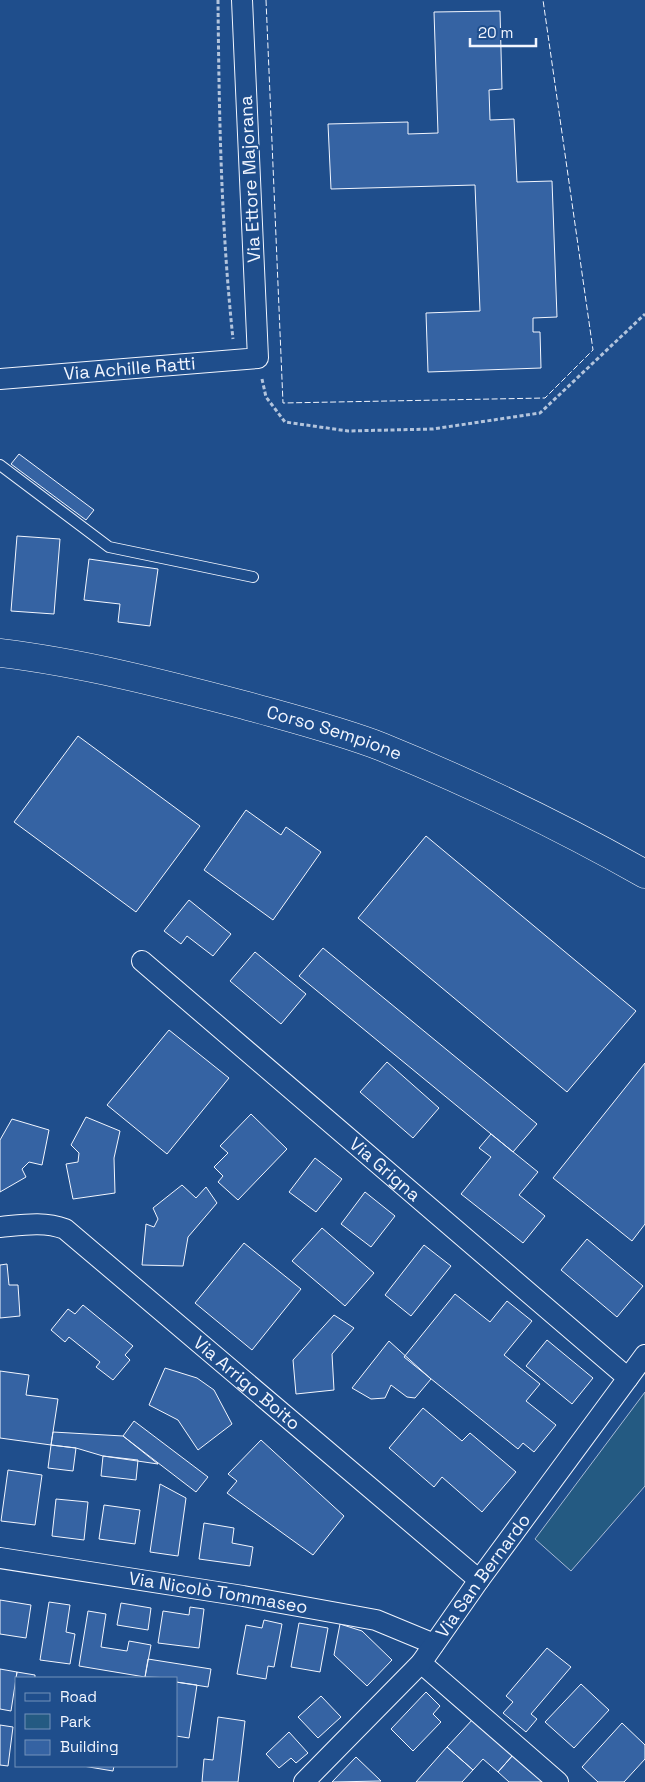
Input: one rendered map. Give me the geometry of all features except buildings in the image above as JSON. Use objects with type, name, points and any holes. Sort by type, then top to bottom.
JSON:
[{"type":"main road","name":"Corso Sempione","points":[[0,653],[80,666],[191,691],[380,746],[490,792],[575,835],[645,874]]},
{"type":"street","name":"Via Ettore Majorana","points":[[242,0],[258,358]]},
{"type":"street","name":"Via Achille Ratti","points":[[0,379],[258,358]]},
{"type":"street","name":"Via Grigna","points":[[142,961],[628,1378]]},
{"type":"street","name":"Via Arrigo Boito","points":[[0,1226],[41,1224],[54,1225],[65,1229],[479,1580]]},
{"type":"street","name":"Via San Bernardo","points":[[304,1782],[421,1663],[479,1580],[645,1355]]},
{"type":"street","name":"Via Nicolò Tommaseo","points":[[0,1558],[242,1596],[376,1620],[434,1644]]},
{"type":"street","points":[[421,1663],[558,1782]]},
{"type":"lane","points":[[0,465],[109,547],[253,577]]},
{"type":"path","points":[[218,0],[220,128],[226,261],[236,360]]},
{"type":"path","points":[[258,358],[266,397],[285,422],[348,431],[433,429],[540,413],[645,314]]},
{"type":"green space","points":[[645,1392],[645,1486],[571,1571],[535,1539]]},
{"type":"fence","points":[[266,0],[283,403],[545,398],[593,350],[543,0]]}]
